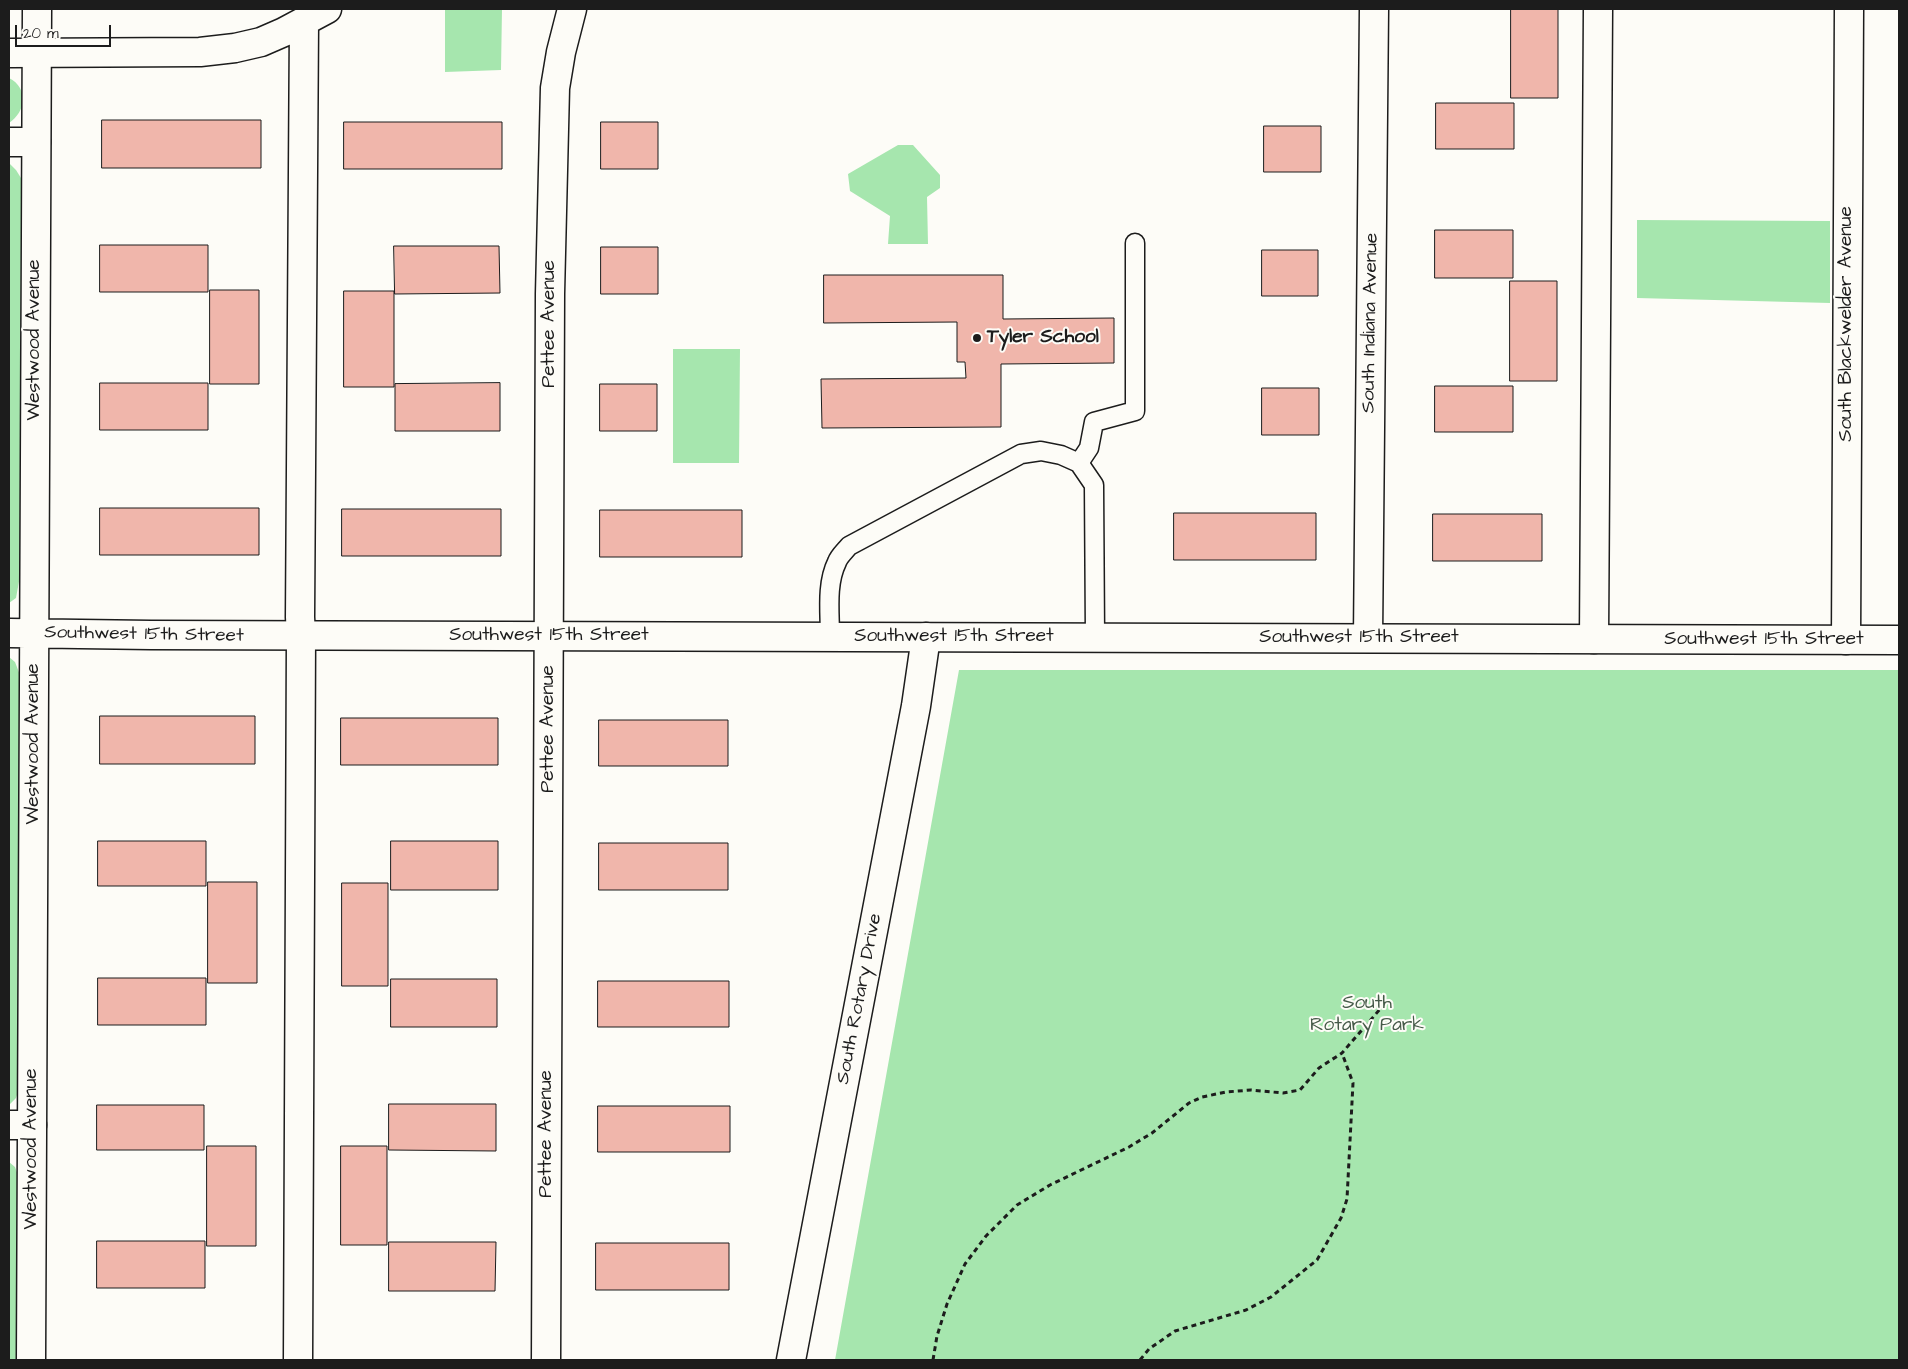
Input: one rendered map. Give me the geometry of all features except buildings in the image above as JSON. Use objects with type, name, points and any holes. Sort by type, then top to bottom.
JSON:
[{"type":"street","name":"Westwood Avenue","points":[[31,1360],[20,1125],[22,633],[36,142],[37,9]]},
{"type":"street","points":[[9,53],[200,52],[226,49],[261,42],[327,9]]},
{"type":"street","name":"Pettee Avenue","points":[[546,1360],[550,294],[555,88],[561,52],[572,9]]},
{"type":"street","name":"South Indiana Avenue","points":[[1368,638],[1374,9]]},
{"type":"street","points":[[1594,639],[1598,9]]},
{"type":"street","name":"South Blackwelder Avenue","points":[[1846,640],[1848,9]]},
{"type":"street","points":[[298,1360],[304,22]]},
{"type":"street","points":[[9,142],[36,142]]},
{"type":"street","name":"Southwest 15th Street","points":[[22,633],[301,636],[1899,640]]},
{"type":"street","name":"South Rotary Drive","points":[[791,1360],[916,706],[926,637]]},
{"type":"lane","points":[[1079,463],[1089,448],[1094,422],[1135,411],[1135,243]]},
{"type":"lane","points":[[830,637],[830,592],[833,575],[837,560],[849,546],[1021,454],[1042,452],[1061,455],[1079,463],[1094,485],[1095,637]]},
{"type":"path","points":[[932,1360],[947,1304],[965,1264],[986,1236],[1017,1206],[1050,1185],[1128,1147],[1152,1133],[1195,1100],[1226,1092],[1251,1090],[1283,1093],[1300,1090],[1319,1068],[1342,1053],[1381,1008]]},
{"type":"path","points":[[1140,1360],[1148,1349],[1175,1332],[1246,1310],[1271,1298],[1317,1260],[1341,1218],[1347,1198],[1353,1083],[1342,1053]]},
{"type":"green space","points":[[445,9],[502,9],[501,70],[445,72]]},
{"type":"green space","points":[[9,78],[20,88],[23,100],[19,113],[9,123]]},
{"type":"green space","points":[[898,145],[913,145],[940,175],[940,188],[927,197],[928,244],[888,244],[890,216],[850,191],[848,174]]},
{"type":"green space","points":[[9,163],[21,178],[20,576],[16,598],[9,603]]},
{"type":"green space","points":[[1637,220],[1830,221],[1830,303],[1637,298]]},
{"type":"green space","points":[[673,349],[740,349],[739,463],[673,463]]},
{"type":"green space","points":[[9,657],[15,662],[20,675],[19,1089],[16,1098],[9,1105]]},
{"type":"green space","name":"South Rotary Park","points":[[959,670],[1899,670],[1899,1360],[835,1360]]},
{"type":"green space","points":[[9,1162],[15,1167],[19,1178],[17,1360],[9,1360]]},
{"type":"place","name":"Tyler School","points":[[977,338]]}]
